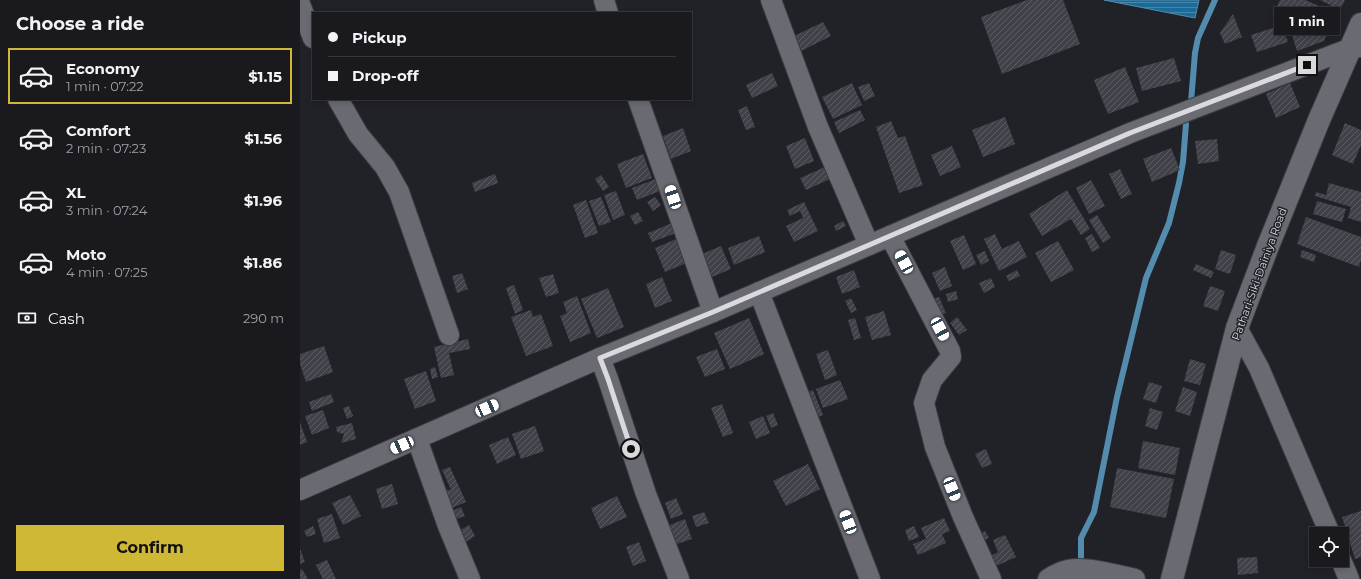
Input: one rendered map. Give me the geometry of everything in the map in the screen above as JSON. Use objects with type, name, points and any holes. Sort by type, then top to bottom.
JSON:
[{"type":"main road","name":"Pathari-Siki-Dainiya Road","points":[[1172,579],[1237,328],[1268,246],[1319,120],[1356,47],[1361,24]]},
{"type":"street","points":[[604,0],[608,12]]},
{"type":"street","points":[[771,0],[818,127],[869,245]]},
{"type":"street","points":[[300,4],[312,35]]},
{"type":"street","points":[[300,490],[600,358],[713,312],[1130,133],[1356,47]]},
{"type":"street","points":[[339,100],[358,134],[385,167],[399,192],[449,335]]},
{"type":"street","points":[[638,100],[713,312]]},
{"type":"street","points":[[890,236],[950,350],[951,357],[932,380],[924,403],[935,447],[963,517],[991,579]]},
{"type":"street","points":[[759,292],[870,579]]},
{"type":"street","points":[[1237,328],[1259,368],[1327,527]]},
{"type":"street","points":[[600,358],[646,494],[679,579]]},
{"type":"street","points":[[416,439],[448,526],[470,579]]},
{"type":"street","points":[[1344,567],[1349,579]]},
{"type":"street","points":[[1048,579],[1055,574],[1069,570],[1104,572],[1135,579]]},
{"type":"water","points":[[1104,0],[1199,0],[1195,18]]},
{"type":"building","points":[[1027,0],[1063,0],[1080,44],[1002,74],[981,17]]},
{"type":"building","points":[[1280,0],[1305,0],[1336,13],[1324,41],[1297,51],[1288,22],[1273,15]]},
{"type":"building","points":[[1320,0],[1345,0],[1340,10]]},
{"type":"building","points":[[1233,14],[1242,37],[1225,44],[1220,33]]},
{"type":"building","points":[[823,22],[831,36],[795,54],[788,39]]},
{"type":"building","points":[[1282,25],[1288,42],[1257,52],[1251,35]]},
{"type":"building","points":[[1174,58],[1181,81],[1142,91],[1136,68]]},
{"type":"building","points":[[1125,67],[1139,102],[1108,114],[1094,80]]},
{"type":"building","points":[[772,73],[778,86],[752,98],[746,85]]},
{"type":"building","points":[[852,83],[862,105],[833,119],[822,97]]},
{"type":"building","points":[[869,83],[875,96],[864,101],[858,87]]},
{"type":"building","points":[[1290,83],[1300,107],[1276,118],[1266,94]]},
{"type":"building","points":[[747,106],[755,127],[746,130],[738,110]]},
{"type":"building","points":[[860,110],[865,120],[839,133],[834,122]]},
{"type":"building","points":[[1005,117],[1015,144],[983,157],[972,130]]},
{"type":"building","points":[[891,121],[898,138],[905,136],[923,185],[899,193],[876,127]]},
{"type":"building","points":[[1345,123],[1361,130],[1361,145],[1353,164],[1332,155]]},
{"type":"building","points":[[683,128],[691,151],[671,159],[663,136]]},
{"type":"building","points":[[805,138],[814,161],[795,169],[786,146]]},
{"type":"building","points":[[1217,139],[1219,161],[1198,164],[1195,141]]},
{"type":"building","points":[[952,146],[961,167],[940,176],[931,155]]},
{"type":"building","points":[[1171,148],[1180,170],[1152,182],[1143,159]]},
{"type":"building","points":[[643,154],[652,178],[626,188],[617,164]]},
{"type":"building","points":[[825,167],[830,179],[806,190],[800,178]]},
{"type":"building","points":[[1120,169],[1132,194],[1121,199],[1109,174]]},
{"type":"building","points":[[495,174],[498,183],[475,192],[472,183]]},
{"type":"building","points":[[601,175],[609,187],[603,191],[595,179]]},
{"type":"building","points":[[656,179],[660,191],[637,200],[632,188]]},
{"type":"building","points":[[1091,180],[1105,206],[1089,214],[1076,188]]},
{"type":"building","points":[[1329,183],[1361,192],[1361,222],[1348,218],[1351,207],[1315,196],[1316,192],[1326,195]]},
{"type":"building","points":[[1067,190],[1090,229],[1081,235],[1071,219],[1042,236],[1029,214]]},
{"type":"building","points":[[616,191],[625,215],[613,220],[604,195]]},
{"type":"building","points":[[601,197],[611,222],[599,226],[589,201]]},
{"type":"building","points":[[655,197],[661,205],[653,211],[647,202]]},
{"type":"building","points":[[586,200],[598,233],[585,238],[573,205]]},
{"type":"building","points":[[1317,201],[1346,209],[1342,222],[1313,214]]},
{"type":"building","points":[[804,202],[818,231],[794,242],[786,226],[803,218],[800,211],[790,216],[787,210]]},
{"type":"building","points":[[638,212],[643,221],[635,225],[630,216]]},
{"type":"building","points":[[1097,215],[1111,238],[1103,243],[1089,220]]},
{"type":"building","points":[[1306,217],[1361,237],[1361,260],[1359,267],[1297,244]]},
{"type":"building","points":[[843,221],[846,226],[836,231],[834,226]]},
{"type":"building","points":[[672,223],[676,233],[652,242],[648,233]]},
{"type":"building","points":[[995,234],[1002,249],[1019,241],[1027,257],[999,271],[984,239]]},
{"type":"building","points":[[1092,234],[1100,248],[1092,252],[1085,238]]},
{"type":"building","points":[[964,235],[976,264],[963,270],[950,241]]},
{"type":"building","points":[[759,236],[765,252],[734,265],[728,248]]},
{"type":"building","points":[[681,237],[691,261],[665,272],[655,248]]},
{"type":"building","points":[[1058,241],[1074,270],[1051,282],[1035,253]]},
{"type":"building","points":[[721,246],[731,269],[707,279],[697,256]]},
{"type":"building","points":[[1221,250],[1236,255],[1230,274],[1215,269]]},
{"type":"building","points":[[1302,250],[1316,255],[1314,262],[1300,257]]},
{"type":"building","points":[[985,251],[989,261],[981,265],[976,255]]},
{"type":"building","points":[[1196,264],[1214,272],[1211,278],[1193,270]]},
{"type":"building","points":[[945,267],[952,286],[940,291],[932,273]]},
{"type":"building","points":[[854,270],[860,287],[842,294],[836,277]]},
{"type":"building","points":[[1017,270],[1020,276],[1009,281],[1006,276]]},
{"type":"building","points":[[462,273],[468,289],[457,293],[452,276]]},
{"type":"building","points":[[553,274],[559,293],[546,297],[539,278]]},
{"type":"building","points":[[662,277],[672,301],[655,308],[646,284]]},
{"type":"building","points":[[991,278],[995,287],[984,293],[979,283]]},
{"type":"building","points":[[514,285],[523,310],[515,314],[506,288]]},
{"type":"building","points":[[1210,286],[1225,291],[1218,311],[1203,306]]},
{"type":"building","points":[[608,288],[624,327],[597,338],[581,299]]},
{"type":"building","points":[[956,291],[958,299],[948,302],[946,294]]},
{"type":"building","points":[[577,296],[591,333],[570,342],[560,316],[567,313],[563,302]]},
{"type":"building","points":[[939,297],[946,313],[936,317],[929,301]]},
{"type":"building","points":[[851,298],[857,310],[851,313],[845,301]]},
{"type":"building","points":[[531,310],[533,317],[541,314],[553,346],[526,356],[511,317]]},
{"type":"building","points":[[884,311],[891,335],[872,340],[865,317]]},
{"type":"building","points":[[957,317],[967,330],[959,335],[950,323]]},
{"type":"building","points":[[749,318],[764,354],[730,369],[714,333]]},
{"type":"building","points":[[855,318],[861,338],[854,340],[848,320]]},
{"type":"building","points":[[468,339],[470,349],[449,353],[454,375],[441,378],[434,347]]},
{"type":"building","points":[[324,346],[333,372],[306,382],[300,364],[300,354]]},
{"type":"building","points":[[717,349],[725,369],[705,377],[696,357]]},
{"type":"building","points":[[828,350],[837,375],[825,380],[816,354]]},
{"type":"building","points":[[1190,359],[1206,364],[1200,385],[1184,381]]},
{"type":"building","points":[[435,367],[438,377],[432,379],[430,369]]},
{"type":"building","points":[[426,371],[436,401],[415,409],[404,379]]},
{"type":"building","points":[[840,380],[848,399],[823,408],[816,389]]},
{"type":"building","points":[[1149,382],[1162,386],[1156,403],[1143,399]]},
{"type":"building","points":[[1183,387],[1197,392],[1190,416],[1175,411]]},
{"type":"building","points":[[813,390],[823,415],[815,418],[805,393]]},
{"type":"building","points":[[331,394],[334,402],[312,411],[309,402]]},
{"type":"building","points":[[722,404],[733,433],[723,437],[711,408]]},
{"type":"building","points":[[349,406],[353,416],[347,419],[343,408]]},
{"type":"building","points":[[1150,408],[1163,412],[1157,430],[1145,426]]},
{"type":"building","points":[[323,410],[329,428],[312,435],[305,416]]},
{"type":"building","points":[[773,413],[778,425],[771,428],[766,416]]},
{"type":"building","points":[[763,416],[770,433],[756,439],[749,422]]},
{"type":"building","points":[[300,422],[307,442],[300,445]]},
{"type":"building","points":[[352,423],[356,439],[341,443],[344,434],[337,432],[336,427]]},
{"type":"building","points":[[535,426],[544,451],[521,459],[512,434]]},
{"type":"building","points":[[508,437],[516,455],[497,464],[489,445]]},
{"type":"building","points":[[1143,441],[1180,448],[1175,475],[1138,468]]},
{"type":"building","points":[[986,449],[992,464],[982,468],[975,454]]},
{"type":"building","points":[[808,464],[820,489],[786,506],[773,481]]},
{"type":"building","points":[[450,467],[466,502],[445,511],[435,489],[451,490],[442,470]]},
{"type":"building","points":[[1117,468],[1174,479],[1166,518],[1110,507]]},
{"type":"building","points":[[392,484],[398,504],[382,509],[376,489]]},
{"type":"building","points":[[350,495],[361,516],[343,525],[332,503]]},
{"type":"building","points":[[617,496],[627,517],[600,529],[591,508]]},
{"type":"building","points":[[676,498],[683,514],[671,519],[665,503]]},
{"type":"building","points":[[461,507],[465,516],[454,520],[450,512]]},
{"type":"building","points":[[1361,511],[1361,557],[1355,559],[1349,540],[1349,527],[1345,527],[1342,517]]},
{"type":"building","points":[[704,512],[709,523],[696,527],[692,516]]},
{"type":"building","points":[[332,514],[340,538],[324,543],[317,519]]},
{"type":"building","points":[[944,518],[950,531],[942,534],[946,543],[918,555],[913,544],[926,539],[921,528]]},
{"type":"building","points":[[685,519],[692,539],[674,545],[667,526]]},
{"type":"building","points":[[469,525],[475,536],[464,543],[457,532]]},
{"type":"building","points":[[313,526],[316,534],[307,537],[304,531]]},
{"type":"building","points":[[914,526],[919,537],[909,541],[905,530]]},
{"type":"building","points":[[985,531],[989,538],[976,544],[973,537]]},
{"type":"building","points":[[1005,535],[1016,557],[992,568],[987,558],[998,552],[993,540]]},
{"type":"building","points":[[639,542],[646,561],[633,566],[626,547]]},
{"type":"building","points":[[300,549],[305,562],[300,564]]},
{"type":"building","points":[[1257,557],[1258,573],[1238,575],[1237,558]]},
{"type":"building","points":[[327,560],[336,579],[323,579],[316,565]]},
{"type":"building","points":[[302,569],[308,579],[300,579],[300,570]]},
{"type":"waterway","points":[[1191,102],[1195,53],[1198,38],[1215,0]]},
{"type":"waterway","points":[[1081,558],[1081,538],[1094,512],[1117,397],[1146,278],[1169,223],[1179,183],[1183,162],[1186,124]]},
{"type":"route","points":[[631,449],[600,358],[713,312],[1130,133],[1307,65]]}]
